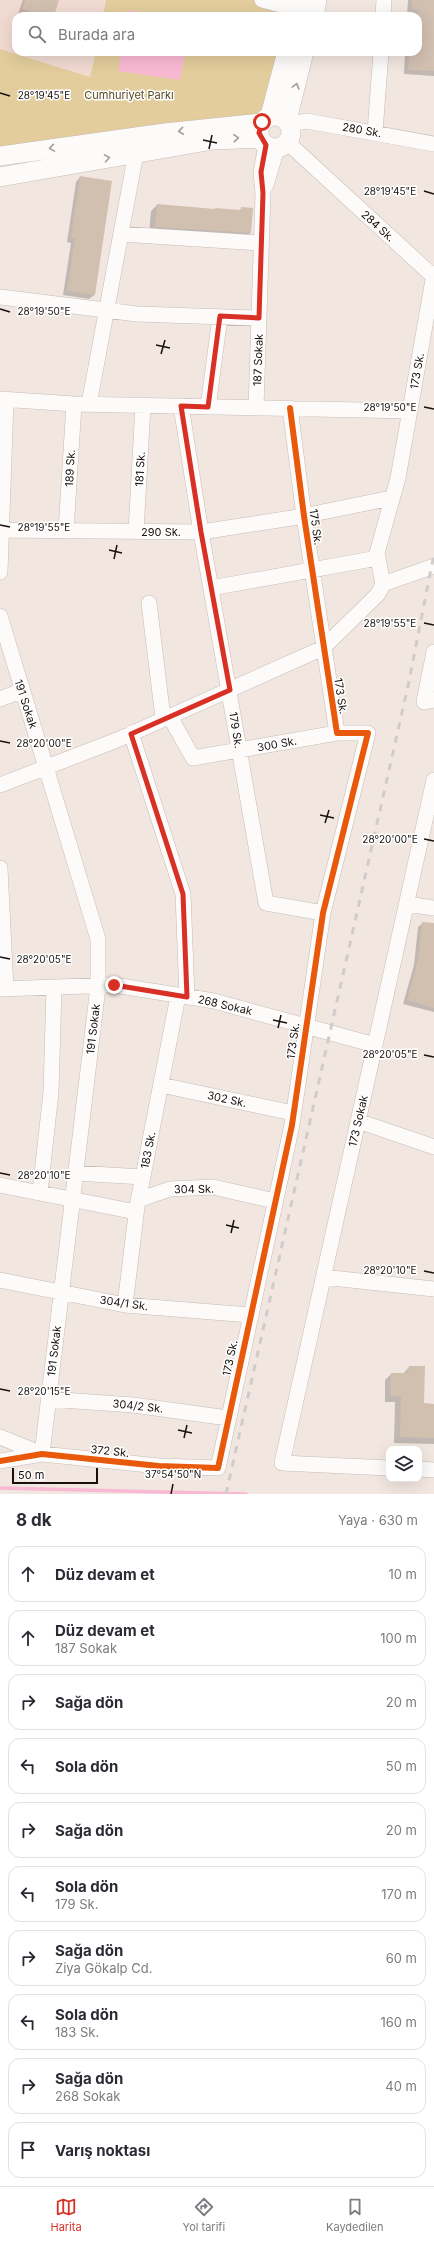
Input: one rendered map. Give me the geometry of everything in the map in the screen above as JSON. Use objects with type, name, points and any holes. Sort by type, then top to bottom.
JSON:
[{"type":"main road","name":"187 Sokak","points":[[275,132],[286,56]]},
{"type":"main road","name":"187 Sokak","points":[[275,132],[303,56]]},
{"type":"main road","points":[[0,176],[213,140],[275,132]]},
{"type":"main road","points":[[0,156],[158,134],[275,132]]},
{"type":"street","points":[[262,0],[307,9]]},
{"type":"street","points":[[383,12],[384,0]]},
{"type":"street","points":[[375,132],[381,56]]},
{"type":"street","name":"280 Sk.","points":[[275,132],[307,121],[375,132],[434,144]]},
{"type":"street","name":"187 Sokak","points":[[256,408],[263,193],[261,172],[275,132]]},
{"type":"street","name":"284 Sk.","points":[[275,132],[434,275]]},
{"type":"street","points":[[89,404],[136,153]]},
{"type":"street","points":[[121,234],[261,243]]},
{"type":"street","name":"173 Sk.","points":[[383,584],[377,553],[391,498],[398,478],[434,275]]},
{"type":"street","points":[[0,297],[137,314],[259,318]]},
{"type":"street","points":[[208,407],[220,316]]},
{"type":"street","points":[[0,572],[3,400],[74,404],[410,411]]},
{"type":"street","name":"189 Sk.","points":[[66,531],[74,404]]},
{"type":"street","name":"181 Sk.","points":[[136,532],[143,405]]},
{"type":"street","name":"179 Sk.","points":[[181,406],[201,532],[230,690],[266,903],[323,913]]},
{"type":"street","name":"175 Sk.","points":[[290,408],[323,648]]},
{"type":"street","name":"290 Sk.","points":[[0,530],[201,532],[304,516],[391,498]]},
{"type":"street","points":[[211,588],[378,558]]},
{"type":"street","points":[[0,785],[131,734],[166,716],[230,690],[323,648],[378,594],[383,584],[434,566]]},
{"type":"street","name":"300 Sk.","points":[[148,603],[166,716],[193,758],[337,733]]},
{"type":"street","name":"191 Sokak","points":[[0,616],[22,691],[47,766],[98,939],[98,987],[42,1454]]},
{"type":"street","name":"173 Sk.","points":[[218,1468],[293,1113],[323,913],[368,733],[337,733],[323,648]]},
{"type":"street","points":[[434,652],[424,702],[434,700]]},
{"type":"street","points":[[0,699],[22,691]]},
{"type":"street","name":"183 Sk.","points":[[125,1304],[137,1206],[161,1085],[182,996],[183,894],[131,734]]},
{"type":"street","name":"173 Sokak","points":[[386,1468],[282,1463],[434,780]]},
{"type":"street","points":[[0,868],[3,989]]},
{"type":"street","points":[[407,904],[434,908]]},
{"type":"street","name":"268 Sokak","points":[[3,989],[98,987],[114,985],[214,1001],[375,1044]]},
{"type":"street","points":[[40,1192],[51,1092],[54,988]]},
{"type":"street","name":"302 Sk.","points":[[161,1085],[293,1113]]},
{"type":"street","points":[[358,1120],[434,1147]]},
{"type":"street","points":[[75,1173],[143,1177]]},
{"type":"street","name":"304 Sk.","points":[[0,1185],[73,1200],[137,1206],[170,1189],[213,1187],[275,1201]]},
{"type":"street","points":[[323,1277],[434,1289]]},
{"type":"street","name":"304/1 Sk.","points":[[0,1280],[125,1304],[250,1315]]},
{"type":"street","name":"304/2 Sk.","points":[[48,1399],[133,1405],[228,1418]]},
{"type":"street","points":[[0,1437],[42,1454]]},
{"type":"street","name":"372 Sk.","points":[[0,1461],[42,1454],[159,1466],[218,1468]]},
{"type":"street","points":[[422,1469],[434,1470]]},
{"type":"shaded area","points":[[0,0],[106,0],[104,12],[12,12],[12,53],[0,49]]},
{"type":"shaded area","points":[[127,10],[140,12],[127,12]]},
{"type":"shaded area","points":[[22,56],[95,56],[90,77]]},
{"type":"shaded area","points":[[120,56],[184,56],[180,80],[118,71]]},
{"type":"green space","points":[[106,0],[262,0],[288,12],[104,12]]},
{"type":"green space","name":"Cumhuriyet Parkı","points":[[0,49],[12,53],[12,56],[22,56],[90,77],[95,56],[286,56],[270,116],[0,156]]},
{"type":"building","points":[[25,0],[59,0],[55,12],[31,12],[22,9]]},
{"type":"building","points":[[412,0],[434,0],[434,71],[408,70],[409,56],[422,56],[422,12],[412,9]]},
{"type":"building","points":[[80,176],[112,181],[95,295],[67,291],[75,238],[71,238]]},
{"type":"building","points":[[157,204],[215,209],[241,210],[241,207],[253,208],[251,233],[155,227]]},
{"type":"building","points":[[422,922],[434,923],[434,1008],[407,1000],[418,960]]},
{"type":"building","points":[[409,1366],[425,1366],[424,1403],[434,1404],[434,1438],[400,1437],[401,1396],[390,1396],[391,1373],[408,1373]]},
{"type":"waterway","points":[[0,1488],[246,1494]]},
{"type":"railway","points":[[226,1494],[408,686],[434,554]]},
{"type":"cycle path","points":[[0,1461],[42,1454],[159,1466],[218,1468],[292,1125],[323,913],[368,733],[337,733],[304,516],[290,408]]},
{"type":"route","points":[[114,985],[187,997],[183,894],[131,734],[163,718],[230,690],[201,532],[181,406],[208,407],[220,316],[259,318],[263,193],[261,172],[266,145],[260,138],[259,133],[259,127],[262,122]]}]
